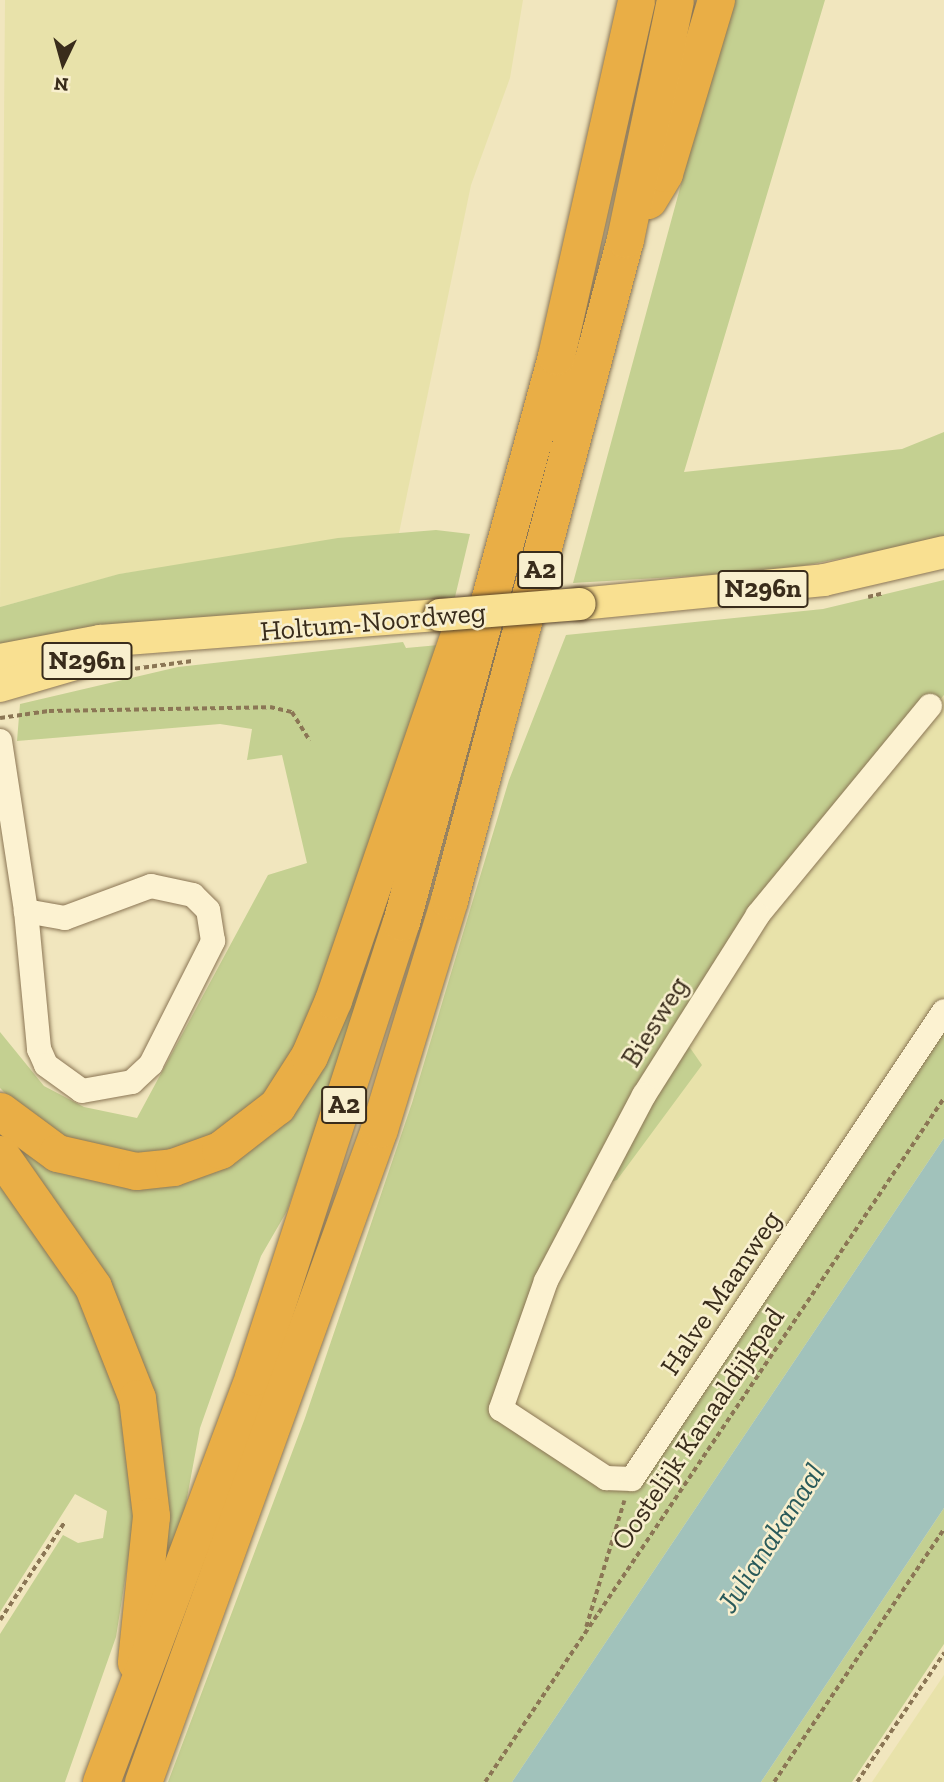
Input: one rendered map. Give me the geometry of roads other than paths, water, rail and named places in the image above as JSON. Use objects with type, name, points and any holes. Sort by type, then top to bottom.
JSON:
[{"type":"highway","name":"A2","points":[[101,1782],[135,1695],[340,1120],[518,503],[636,0]]},
{"type":"highway","name":"A2","points":[[143,1782],[379,1129],[499,728],[625,239],[675,0]]},
{"type":"highway","name":"A2","points":[[625,239],[664,173],[716,0]]},
{"type":"highway","name":"A2","points":[[0,1111],[57,1153],[136,1171],[173,1167],[220,1150],[277,1106],[304,1065],[333,1000],[467,610],[518,503]]},
{"type":"highway","name":"A2","points":[[0,1154],[93,1287],[137,1398],[150,1516],[135,1695]]},
{"type":"main road","name":"Holtum-Noordweg","points":[[0,660],[100,641],[175,639],[813,582],[944,551]]},
{"type":"main road","name":"Holtum-Noordweg","points":[[0,686],[175,639]]},
{"type":"street","name":"Biesweg","points":[[625,1483],[606,1478],[501,1409],[546,1281],[644,1096],[758,915],[930,706]]},
{"type":"street","points":[[0,741],[26,911],[38,1049],[46,1065],[82,1091],[132,1082],[151,1064],[212,941],[208,910],[193,895],[151,887],[65,918],[26,911]]},
{"type":"street","name":"Halve Maanweg","points":[[625,1483],[944,1012]]},
{"type":"water","name":"Julianakanaal","points":[[944,1138],[944,1508],[761,1782],[512,1782]]}]
